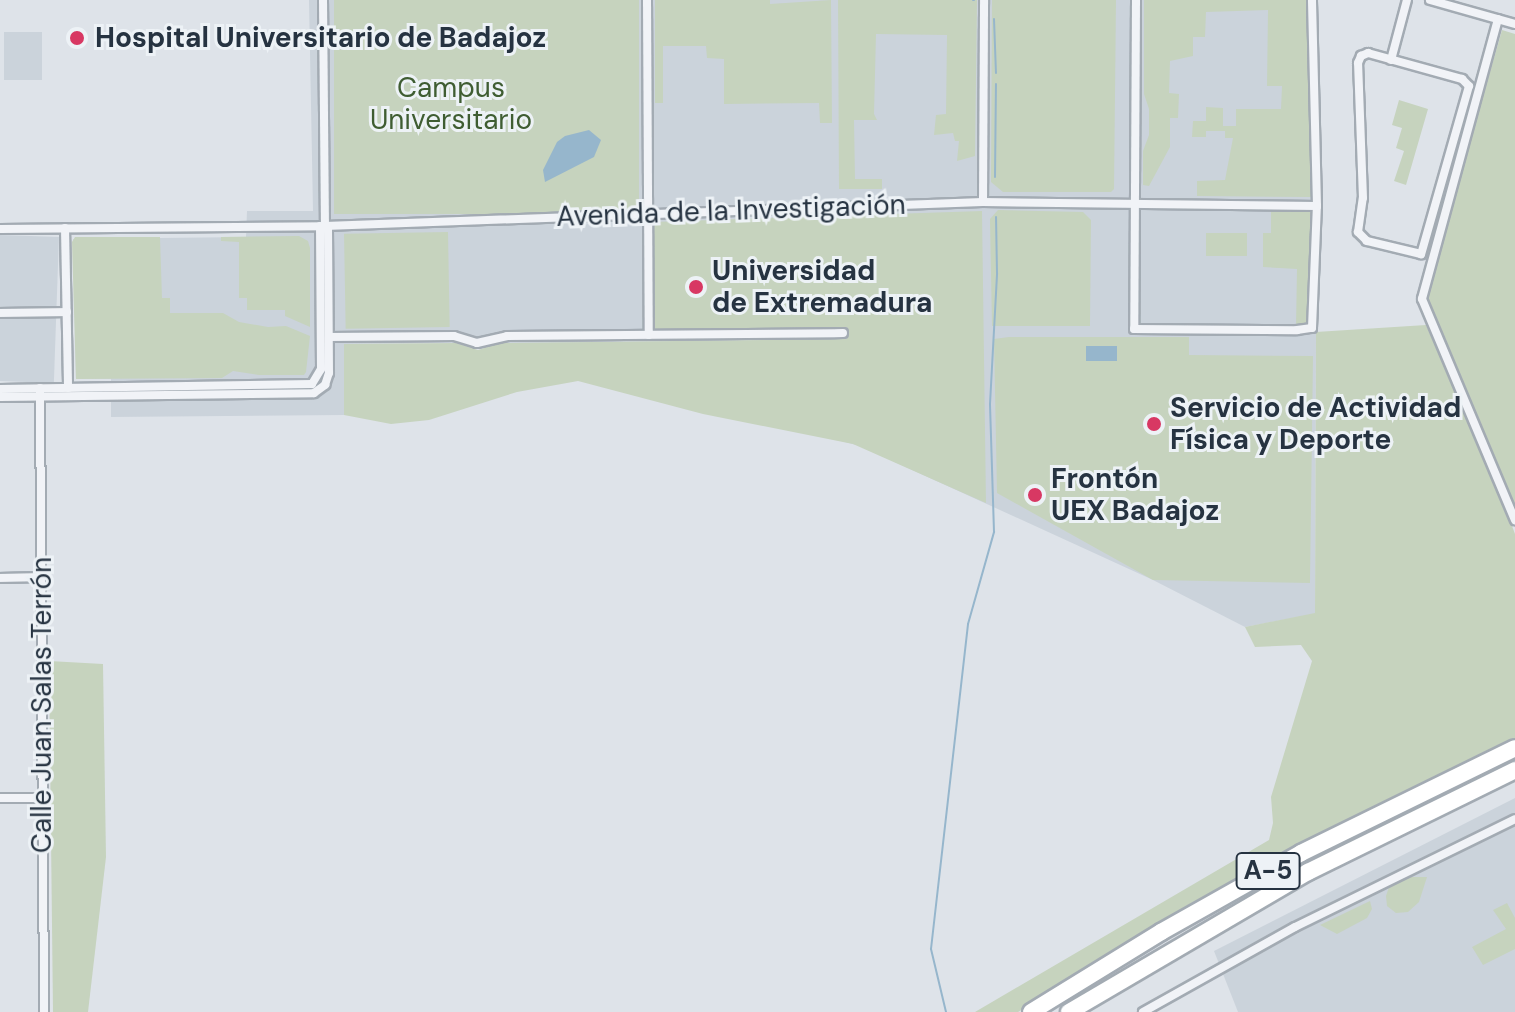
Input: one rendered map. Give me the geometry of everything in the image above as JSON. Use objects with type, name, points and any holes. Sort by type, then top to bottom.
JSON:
[{"type":"highway","name":"A-5","points":[[1031,1012],[1161,932],[1301,853],[1515,748]]},
{"type":"highway","name":"A-5","points":[[1069,1012],[1296,879],[1515,770]]},
{"type":"street","points":[[0,397],[68,388],[312,384],[321,369],[323,0]]},
{"type":"street","points":[[647,0],[649,335]]},
{"type":"street","points":[[983,202],[984,0]]},
{"type":"street","points":[[1136,0],[1134,329],[1312,328],[1317,206],[1312,0]]},
{"type":"street","points":[[1391,60],[1407,0]]},
{"type":"street","points":[[1430,0],[1515,24]]},
{"type":"street","points":[[1498,19],[1424,282],[1422,299],[1515,520]]},
{"type":"street","points":[[1366,53],[1391,60],[1462,79],[1469,86],[1424,251],[1419,254],[1367,241],[1358,229],[1363,198],[1358,61],[1366,53]]},
{"type":"street","name":"Avenida de la Investigación","points":[[0,229],[324,226],[983,202],[1317,206]]},
{"type":"street","points":[[0,389],[40,393],[310,394],[321,388],[328,377],[324,226]]},
{"type":"street","points":[[65,228],[68,388]]},
{"type":"street","points":[[0,313],[67,312]]},
{"type":"street","points":[[329,337],[454,336],[482,343],[507,336],[843,333]]},
{"type":"street","name":"Calle Juan Salas Terrón","points":[[40,393],[44,1012]]},
{"type":"street","points":[[0,578],[41,577]]},
{"type":"street","points":[[0,798],[43,798]]},
{"type":"street","points":[[1143,1012],[1309,920],[1515,819]]},
{"type":"shaded area","name":"Universidad de Extremadura","points":[[309,0],[1315,0],[1322,169],[1316,332],[1315,614],[1245,627],[1153,580],[860,446],[490,348],[472,349],[456,343],[345,344],[344,415],[111,417],[111,379],[76,379],[73,239],[246,237],[247,211],[313,211]]},
{"type":"shaded area","points":[[4,32],[42,32],[42,80],[4,80]]},
{"type":"shaded area","points":[[0,235],[59,237],[54,383],[0,381]]},
{"type":"shaded area","points":[[1515,798],[1515,1012],[1238,1012],[1214,951]]},
{"type":"green space","name":"Campus Universitario","points":[[334,0],[639,0],[639,214],[334,214]]},
{"type":"green space","points":[[655,0],[770,0],[770,4],[831,0],[832,123],[820,123],[819,103],[724,104],[724,59],[707,58],[706,46],[663,46],[663,103],[655,103]]},
{"type":"green space","points":[[838,0],[977,0],[975,156],[957,161],[959,141],[955,141],[953,133],[934,135],[936,115],[946,114],[947,35],[876,34],[874,114],[877,120],[854,120],[855,179],[882,179],[882,189],[839,189]]},
{"type":"green space","points":[[992,0],[1116,0],[1114,189],[1111,192],[1003,192],[991,182]]},
{"type":"green space","points":[[1144,0],[1308,0],[1313,197],[1197,196],[1197,181],[1225,180],[1233,138],[1225,138],[1225,131],[1206,131],[1206,137],[1192,137],[1193,121],[1206,121],[1206,107],[1223,108],[1223,126],[1236,126],[1236,109],[1281,109],[1282,86],[1267,86],[1268,10],[1206,12],[1205,37],[1193,37],[1193,56],[1170,61],[1169,93],[1179,94],[1178,118],[1170,118],[1170,147],[1149,186],[1143,185],[1143,151],[1149,135],[1149,109],[1144,94]]},
{"type":"green space","points":[[1502,30],[1515,34],[1515,511],[1432,317],[1427,291]]},
{"type":"green space","points":[[1399,100],[1428,109],[1406,185],[1394,181],[1404,151],[1396,148],[1402,128],[1392,125]]},
{"type":"green space","points":[[998,210],[1083,212],[1091,220],[1090,326],[992,326],[990,219]]},
{"type":"green space","points":[[982,211],[986,503],[853,444],[703,414],[578,381],[517,392],[429,420],[391,424],[344,415],[344,344],[456,343],[478,350],[500,343],[847,339],[847,327],[655,330],[653,222]]},
{"type":"green space","points":[[1271,211],[1312,211],[1309,320],[1304,324],[1296,326],[1297,269],[1263,267],[1263,233],[1271,233]]},
{"type":"green space","points":[[448,232],[450,327],[346,329],[344,234]]},
{"type":"green space","points":[[1206,233],[1247,233],[1247,256],[1206,256]]},
{"type":"green space","points":[[299,236],[308,241],[310,248],[310,327],[285,316],[285,310],[247,310],[247,298],[239,298],[239,242],[221,241],[221,237]]},
{"type":"green space","points":[[75,237],[160,237],[162,298],[170,298],[170,313],[223,313],[239,322],[268,327],[286,326],[310,336],[306,372],[304,375],[259,375],[233,371],[222,378],[76,379],[72,242]]},
{"type":"green space","points":[[1426,325],[1489,465],[1515,534],[1515,739],[1295,848],[1149,930],[1018,1012],[975,1012],[1269,840],[1273,823],[1271,797],[1312,661],[1301,645],[1255,647],[1245,627],[1315,613],[1316,332]]},
{"type":"green space","name":"Servicio de Actividad Física y Deporte","points":[[1189,337],[1189,355],[1313,356],[1310,583],[1153,580],[997,493],[994,339]]},
{"type":"green space","points":[[49,661],[103,664],[106,857],[88,1012],[53,1012]]},
{"type":"green space","points":[[1408,877],[1427,877],[1419,902],[1408,912],[1396,913],[1387,906],[1389,887]]},
{"type":"green space","points":[[1370,901],[1372,909],[1367,918],[1337,934],[1320,925]]},
{"type":"green space","points":[[1507,903],[1515,918],[1515,949],[1483,965],[1472,947],[1506,929],[1493,910]]},
{"type":"water","points":[[589,130],[601,140],[594,157],[545,182],[543,170],[557,142],[565,136]]},
{"type":"water","points":[[1086,346],[1117,346],[1117,361],[1086,361]]},
{"type":"waterway","points":[[994,19],[996,73]]},
{"type":"waterway","points":[[995,177],[996,84]]},
{"type":"waterway","points":[[946,1012],[931,949],[968,624],[994,532],[990,404],[997,273],[996,217]]},
{"type":"place","name":"Hospital Universitario de Badajoz","points":[[77,38]]},
{"type":"place","name":"Universidad de Extremadura","points":[[696,287]]},
{"type":"place","name":"Servicio de Actividad Física y Deporte","points":[[1154,424]]},
{"type":"place","name":"Frontón UEX Badajoz","points":[[1035,495]]}]
